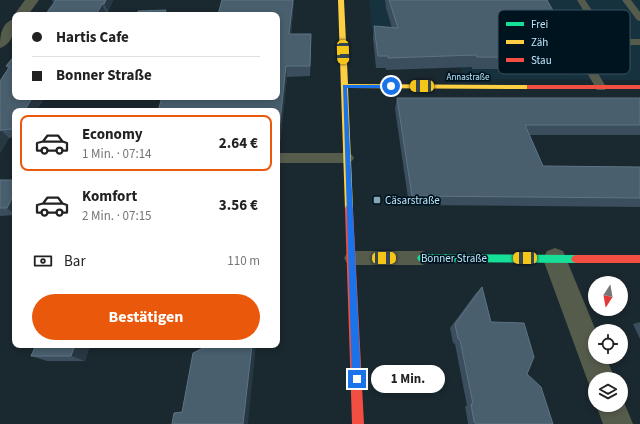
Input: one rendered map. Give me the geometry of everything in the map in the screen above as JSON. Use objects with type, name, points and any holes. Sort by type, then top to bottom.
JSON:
[{"type":"main road","points":[[341,0],[358,424]]},
{"type":"main road","name":"Annastraße","points":[[345,86],[640,87]]},
{"type":"main road","name":"Bonner Straße","points":[[422,258],[640,259]]},
{"type":"street","points":[[21,12],[32,0]]},
{"type":"street","points":[[0,43],[12,22]]},
{"type":"street","points":[[555,259],[598,372]]},
{"type":"street","points":[[613,412],[618,424]]},
{"type":"lane","points":[[581,0],[587,10]]},
{"type":"lane","points":[[626,0],[640,18]]},
{"type":"lane","points":[[593,74],[601,87]]},
{"type":"lane","points":[[280,158],[348,158]]},
{"type":"lane","name":"Bonner Straße","points":[[352,258],[422,258]]},
{"type":"shaded area","points":[[369,0],[640,0],[640,80],[464,79],[451,33],[372,31]]},
{"type":"building","points":[[56,0],[106,0],[98,12],[47,12]]},
{"type":"building","points":[[222,0],[293,0],[289,34],[311,34],[310,66],[286,66],[280,122],[280,108],[159,108],[161,100],[280,100],[280,12],[219,12]]},
{"type":"building","points":[[389,0],[547,0],[553,10],[498,10],[498,57],[477,57],[476,55],[388,58],[388,56],[378,56],[374,26],[398,28]]},
{"type":"building","points":[[166,10],[165,12],[138,11]]},
{"type":"building","points":[[12,59],[12,100],[31,100],[26,108],[12,108],[12,129],[0,131],[0,81],[10,66],[6,66]]},
{"type":"building","points":[[397,98],[640,98],[640,125],[525,125],[543,166],[640,167],[640,198],[412,196]]},
{"type":"building","points":[[0,180],[12,180],[12,198],[7,208],[0,208]]},
{"type":"building","points":[[482,287],[491,322],[524,323],[534,357],[527,374],[541,387],[553,424],[476,424],[474,422],[471,404],[473,404],[460,340],[458,339],[455,324]]},
{"type":"building","points":[[35,348],[74,348],[71,356],[31,356]]},
{"type":"building","points":[[203,348],[252,348],[243,424],[172,424],[174,413],[182,412],[193,353]]},
{"type":"traffic: fast","points":[[422,258],[576,259]]},
{"type":"traffic: slow","points":[[341,0],[349,209]]},
{"type":"traffic: slow","points":[[345,86],[529,87]]},
{"type":"traffic: jam","points":[[529,87],[640,87]]},
{"type":"traffic: jam","points":[[349,209],[358,424]]},
{"type":"traffic: jam","points":[[576,259],[640,259]]},
{"type":"place","name":"Cäsarstraße","points":[[377,200]]},
{"type":"route","points":[[357,379],[345,86],[391,86]]}]
